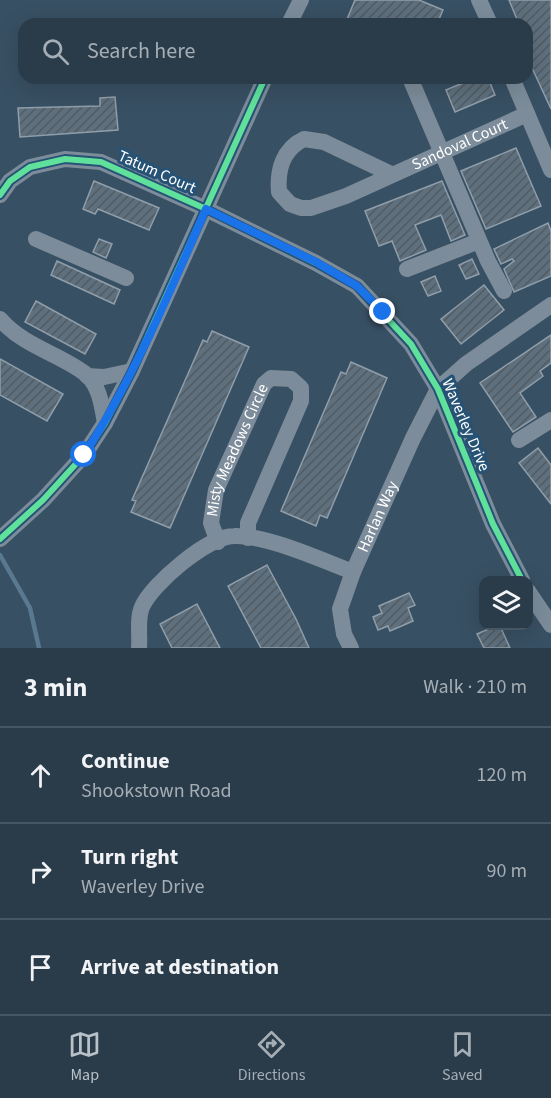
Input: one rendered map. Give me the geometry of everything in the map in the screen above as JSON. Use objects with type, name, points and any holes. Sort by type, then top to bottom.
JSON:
[{"type":"street","points":[[292,18],[301,0]]},
{"type":"street","points":[[479,0],[487,18]]},
{"type":"street","points":[[0,539],[43,500],[84,455],[105,423],[132,371],[261,84]]},
{"type":"street","points":[[413,84],[479,241],[504,291]]},
{"type":"street","points":[[514,84],[551,171]]},
{"type":"street","name":"Sandoval Court","points":[[391,174],[324,142],[304,139],[290,148],[283,159],[278,171],[279,192],[290,204],[301,208],[311,208],[346,196],[527,114]]},
{"type":"street","name":"Tatum Court","points":[[0,195],[10,181],[30,167],[65,159],[87,160],[123,171],[206,209]]},
{"type":"street","name":"Waverley Drive","points":[[206,209],[316,262],[357,286],[411,344],[438,389],[493,524],[520,576]]},
{"type":"street","points":[[36,239],[126,278]]},
{"type":"street","points":[[408,269],[479,241]]},
{"type":"street","points":[[438,389],[466,364],[551,305]]},
{"type":"street","points":[[0,319],[31,344],[87,376],[104,376],[132,371]]},
{"type":"street","points":[[87,376],[101,401],[105,423]]},
{"type":"street","name":"Misty Meadows Circle","points":[[218,542],[211,523],[216,490],[264,384],[271,378],[291,379],[301,388],[301,401],[248,522],[248,538]]},
{"type":"street","name":"Harlan Way","points":[[351,648],[344,634],[340,609],[353,572],[413,438],[438,389]]},
{"type":"street","points":[[519,440],[551,420]]},
{"type":"street","name":"Misty Meadows Circle","points":[[140,648],[140,609],[150,594],[169,573],[207,546],[233,535],[276,544],[353,572]]},
{"type":"street","points":[[533,598],[551,625]]},
{"type":"building","points":[[355,0],[419,0],[443,10],[440,18],[348,18]]},
{"type":"building","points":[[509,0],[551,0],[551,109],[533,70],[533,18],[516,18]]},
{"type":"building","points":[[460,84],[490,84],[495,95],[455,112],[446,90]]},
{"type":"building","points":[[115,97],[118,130],[20,137],[18,108],[100,106],[100,98]]},
{"type":"building","points":[[516,148],[541,206],[486,229],[461,171]]},
{"type":"building","points":[[94,181],[159,208],[149,230],[98,209],[95,214],[83,209]]},
{"type":"building","points":[[442,181],[465,235],[451,241],[441,215],[415,225],[426,250],[400,261],[392,241],[379,246],[365,211]]},
{"type":"building","points":[[548,223],[551,231],[551,276],[514,292],[504,269],[514,261],[512,259],[501,264],[494,249]]},
{"type":"building","points":[[99,239],[112,244],[106,258],[93,252]]},
{"type":"building","points":[[472,259],[479,274],[466,279],[459,265]]},
{"type":"building","points":[[57,261],[120,290],[114,304],[51,275]]},
{"type":"building","points":[[435,276],[441,291],[428,296],[421,282]]},
{"type":"building","points":[[484,285],[504,310],[461,344],[441,319]]},
{"type":"building","points":[[36,301],[96,334],[85,354],[25,322]]},
{"type":"building","points":[[212,331],[249,347],[170,528],[131,512],[136,501],[132,500],[203,340],[207,342]]},
{"type":"building","points":[[551,335],[551,363],[540,371],[543,376],[520,393],[536,417],[513,432],[480,383]]},
{"type":"building","points":[[0,359],[63,394],[47,421],[0,395]]},
{"type":"building","points":[[351,362],[387,378],[327,518],[320,515],[316,526],[281,511],[341,372],[346,374]]},
{"type":"building","points":[[538,448],[551,465],[551,504],[519,463]]},
{"type":"building","points":[[267,565],[309,648],[261,648],[228,586]]},
{"type":"building","points":[[409,593],[415,605],[408,608],[413,621],[390,631],[388,626],[378,630],[373,617],[382,613],[379,606]]},
{"type":"building","points":[[197,604],[220,648],[172,648],[160,624]]},
{"type":"building","points":[[486,630],[502,630],[510,648],[484,648],[477,634]]},
{"type":"waterway","points":[[0,555],[30,608],[39,648]]},
{"type":"cycle path","points":[[0,539],[43,500],[84,455],[105,423],[132,371],[262,84]]},
{"type":"cycle path","points":[[0,195],[10,181],[30,167],[65,159],[101,162],[206,209],[316,263],[357,286],[411,344],[438,389],[493,524],[520,576]]},
{"type":"route","points":[[84,455],[105,423],[132,371],[206,209],[316,262],[357,286],[383,312]]}]
